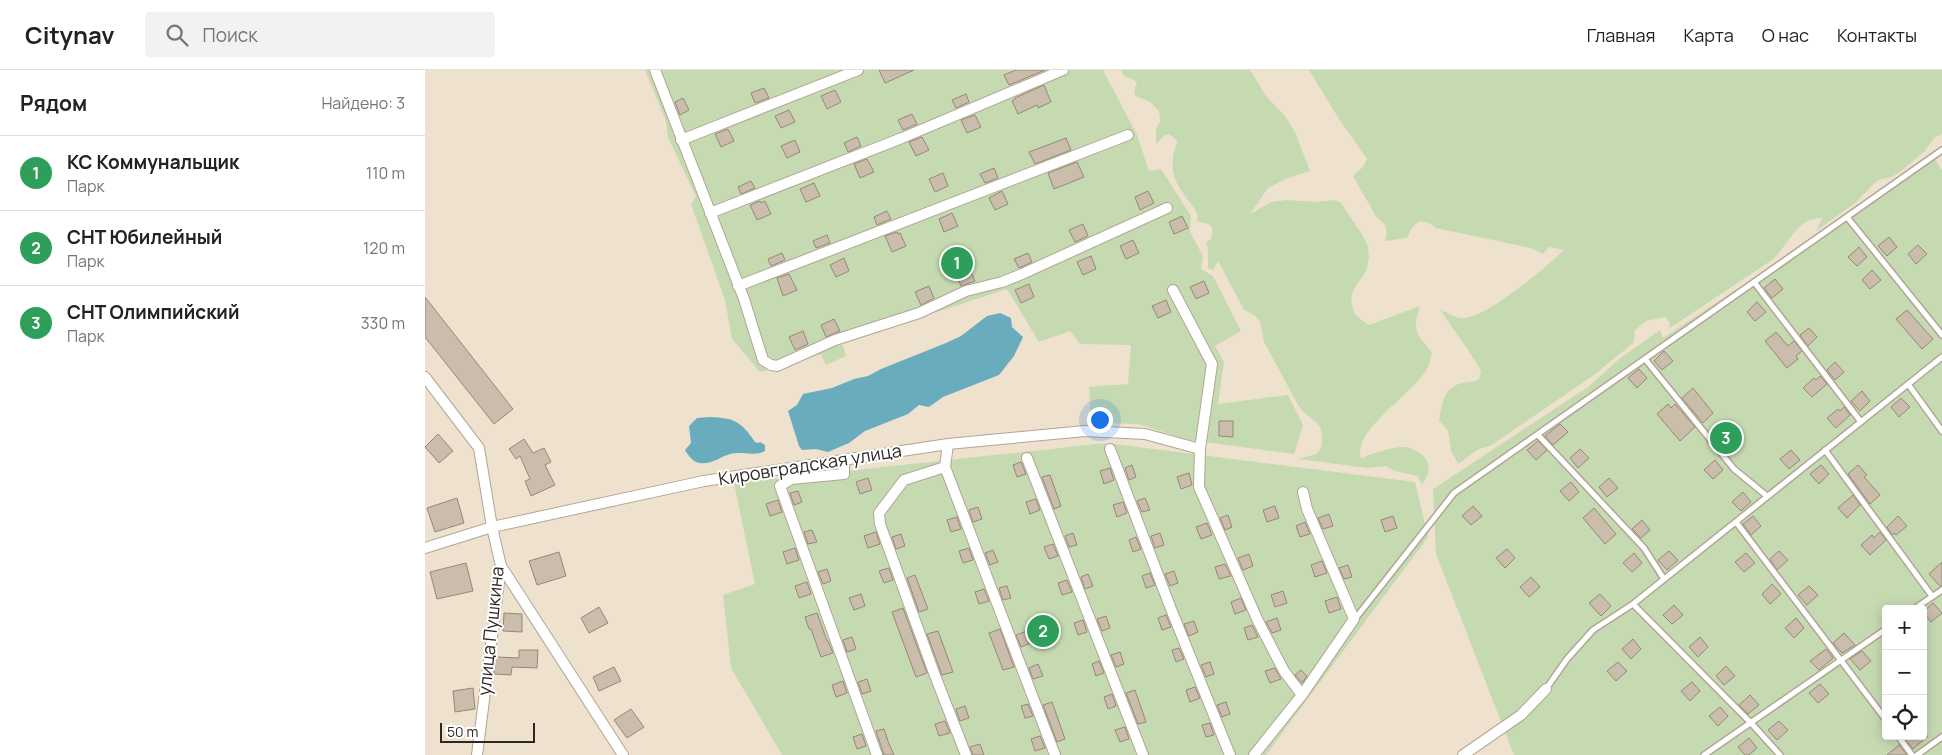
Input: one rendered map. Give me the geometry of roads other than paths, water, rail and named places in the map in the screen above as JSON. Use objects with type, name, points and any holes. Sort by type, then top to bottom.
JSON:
[{"type":"street","points":[[655,70],[754,326],[763,360],[771,365],[777,366],[842,338],[919,313],[967,291],[1022,274],[1167,208]]},
{"type":"street","points":[[681,140],[858,70]]},
{"type":"street","points":[[710,213],[902,138],[1063,70]]},
{"type":"street","points":[[738,286],[1128,136]]},
{"type":"street","points":[[1173,290],[1212,364],[1201,449],[1199,487],[1258,621],[1284,671],[1302,695]]},
{"type":"street","name":"улица Пушкина","points":[[425,376],[479,448],[492,527],[501,566],[477,755]]},
{"type":"street","name":"Кировградская улица","points":[[425,548],[492,527],[704,481],[948,444],[1085,431],[1145,434],[1201,449]]},
{"type":"street","points":[[948,444],[945,467],[1055,755]]},
{"type":"street","points":[[1110,449],[1230,755]]},
{"type":"street","points":[[1027,458],[1143,755]]},
{"type":"street","points":[[844,460],[844,474],[791,479],[780,486],[877,755]]},
{"type":"street","points":[[945,467],[904,480],[879,513],[880,524],[890,552],[966,755]]},
{"type":"street","points":[[1254,755],[1302,695],[1354,619],[1307,509],[1303,492]]},
{"type":"street","points":[[501,566],[623,755]]},
{"type":"street","points":[[1463,755],[1521,715],[1546,689]]},
{"type":"lane","points":[[1354,619],[1454,494],[1942,150]]},
{"type":"lane","points":[[1847,217],[1942,335]]},
{"type":"lane","points":[[1754,282],[1861,422]]},
{"type":"lane","points":[[1546,689],[1567,659],[1593,630],[1633,604],[1942,357]]},
{"type":"lane","points":[[1645,359],[1734,469],[1767,496]]},
{"type":"lane","points":[[1908,384],[1942,431]]},
{"type":"lane","points":[[1538,435],[1644,548],[1664,579]]},
{"type":"lane","points":[[1825,450],[1932,596]]},
{"type":"lane","points":[[1736,522],[1882,715]]},
{"type":"lane","points":[[1920,605],[1942,590]]},
{"type":"lane","points":[[1633,604],[1751,723],[1780,755]]},
{"type":"lane","points":[[1704,755],[1882,632]]},
{"type":"lane","points":[[1917,755],[1942,738]]},
{"type":"lane","points":[[1901,740],[1912,755]]},
{"type":"water","points":[[1000,313],[1011,318],[1012,327],[1023,337],[1014,356],[999,375],[943,397],[929,407],[919,405],[908,414],[865,431],[849,443],[828,452],[816,449],[802,450],[799,446],[788,411],[797,405],[803,394],[832,388],[854,379],[868,376],[961,336],[987,316]]},
{"type":"water","points":[[697,418],[725,418],[741,425],[755,442],[765,445],[765,451],[757,454],[730,454],[707,463],[695,461],[685,450],[691,443],[689,426]]},
{"type":"place","name":"КС Коммунальщик","points":[[957,263]]},
{"type":"place","name":"СНТ Олимпийский","points":[[1726,438]]},
{"type":"place","name":"СНТ Юбилейный","points":[[1043,631]]}]
